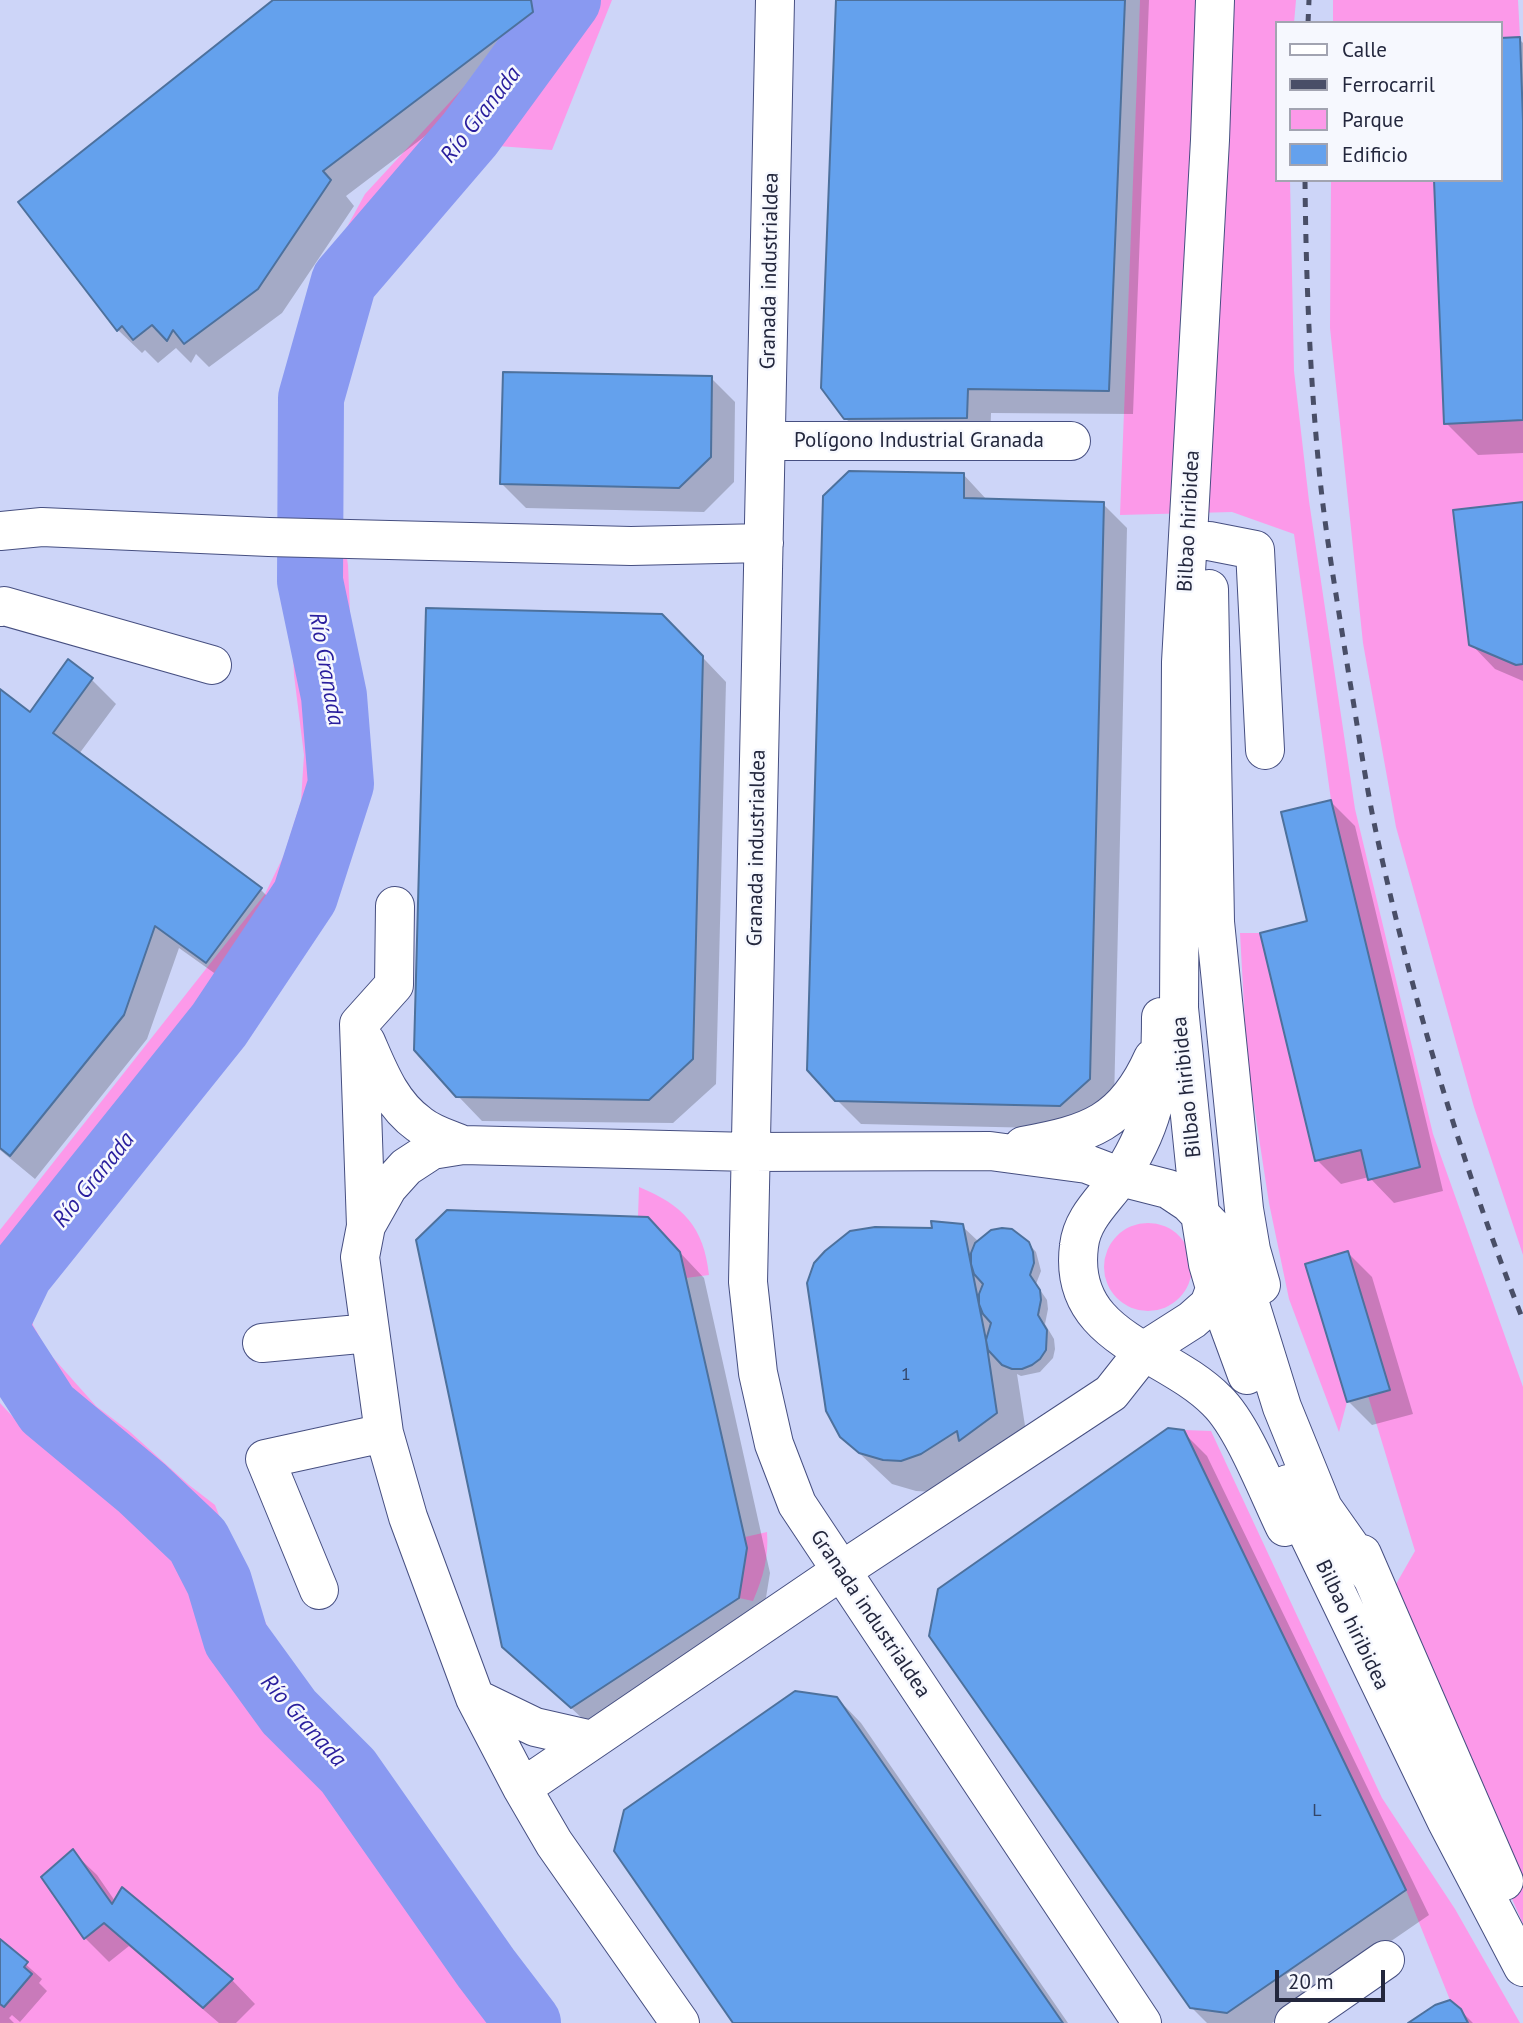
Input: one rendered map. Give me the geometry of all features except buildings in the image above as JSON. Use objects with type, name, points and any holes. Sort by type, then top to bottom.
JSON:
[{"type":"street","name":"Granada industrialdea","points":[[775,0],[748,1282],[758,1373],[774,1444],[797,1504],[1137,2019]]},
{"type":"street","name":"Bilbao hiribidea","points":[[1215,0],[1210,140],[1181,662],[1179,1009],[1200,1214],[1215,1288],[1299,1515],[1447,1822],[1523,1967]]},
{"type":"street","name":"Bilbao hiribidea","points":[[1210,140],[1209,662],[1215,922],[1244,1209],[1251,1250],[1336,1494],[1523,1924]]},
{"type":"street","name":"Polígono Industrial Granada","points":[[767,441],[1070,441]]},
{"type":"street","points":[[0,531],[42,527],[269,537],[631,546],[764,543]]},
{"type":"street","points":[[1209,541],[1255,550],[1265,750]]},
{"type":"street","points":[[0,607],[212,665]]},
{"type":"street","points":[[1181,662],[1158,729],[1161,1042],[1156,1098],[1144,1137],[1121,1177],[1101,1199],[1089,1220],[1079,1243],[1078,1270],[1084,1296],[1098,1318],[1119,1337],[1145,1350],[1218,1401],[1236,1427],[1409,1783],[1447,1822]]},
{"type":"street","points":[[395,906],[394,985],[359,1024],[366,1226],[360,1257],[384,1433],[408,1517],[475,1698],[554,1843],[680,2023]]},
{"type":"street","points":[[522,1788],[841,1571],[1096,1403],[1145,1350],[1192,1320],[1209,1305],[1222,1270],[1227,1223],[1202,965],[1215,922]]},
{"type":"street","points":[[359,1024],[382,1080],[396,1101],[419,1125],[463,1146]]},
{"type":"street","points":[[990,1152],[1068,1138],[1120,1109],[1136,1092],[1161,1042]]},
{"type":"street","points":[[366,1226],[388,1186],[406,1167],[432,1150],[463,1146],[751,1152],[990,1152],[1087,1164],[1121,1177],[1168,1189],[1189,1203],[1216,1231],[1246,1290],[1282,1407],[1323,1507],[1371,1576]]},
{"type":"street","points":[[262,1343],[370,1333]]},
{"type":"street","points":[[1096,1403],[1159,1385],[1181,1386],[1218,1401]]},
{"type":"street","points":[[319,1590],[265,1459],[384,1433]]},
{"type":"street","points":[[475,1698],[535,1727],[593,1740]]},
{"type":"street","points":[[1294,2023],[1385,1960]]},
{"type":"green space","points":[[535,0],[612,0],[552,150],[498,146],[357,301],[326,427],[348,565],[353,685],[367,774],[335,895],[275,989],[48,1262],[30,1297],[33,1325],[48,1352],[96,1406],[215,1505],[238,1564],[277,1647],[555,2023],[0,2023],[0,1403],[14,1418],[0,1387],[0,1230],[265,894],[284,855],[301,801],[304,755],[294,675],[286,500],[286,434],[317,282],[365,194],[533,12]]},
{"type":"green space","points":[[1140,0],[1296,0],[1294,21],[1274,21],[1274,182],[1290,182],[1294,371],[1309,501],[1355,809],[1433,1134],[1523,1387],[1523,1924],[1384,1605],[1415,1551],[1368,1396],[1390,1390],[1348,1251],[1305,1264],[1347,1402],[1339,1432],[1289,1299],[1269,1203],[1247,1060],[1240,933],[1260,933],[1315,1160],[1361,1150],[1369,1180],[1420,1167],[1331,800],[1294,534],[1232,512],[1120,515]]},
{"type":"green space","points":[[1333,0],[1518,0],[1520,37],[1502,38],[1502,21],[1333,21]]},
{"type":"green space","points":[[1331,182],[1434,182],[1444,424],[1523,420],[1523,502],[1453,510],[1469,645],[1516,665],[1523,664],[1523,1255],[1474,1107],[1396,827],[1363,643],[1330,328]]},
{"type":"green space","points":[[639,1187],[668,1202],[689,1220],[702,1244],[709,1275],[686,1278],[680,1252],[648,1217],[638,1217]]},
{"type":"green space","points":[[1148,1223],[1165,1226],[1179,1236],[1189,1250],[1192,1267],[1189,1284],[1179,1298],[1165,1308],[1148,1311],[1131,1308],[1117,1298],[1107,1284],[1104,1267],[1107,1250],[1117,1236],[1131,1226]]},
{"type":"green space","points":[[1184,1430],[1211,1431],[1382,1798],[1455,1909],[1520,2023],[1468,2023],[1461,2009],[1450,2000],[1406,1890]]},
{"type":"green space","points":[[767,1532],[764,1567],[753,1601],[739,1598],[747,1548],[745,1537]]},
{"type":"waterway","name":"Río Granada","points":[[0,1315],[20,1273],[219,1025],[305,896],[341,784],[334,696],[310,581],[311,398],[344,281],[470,134],[568,0]]},
{"type":"waterway","name":"Río Granada","points":[[0,1332],[47,1409],[142,1488],[198,1541],[219,1582],[236,1639],[289,1712],[348,1771],[486,1968],[528,2023]]},
{"type":"railway","points":[[1308,21],[1309,0]]},
{"type":"railway","points":[[1305,182],[1309,330],[1320,479],[1333,578],[1372,813],[1405,956],[1440,1079],[1479,1200],[1523,1320]]}]
